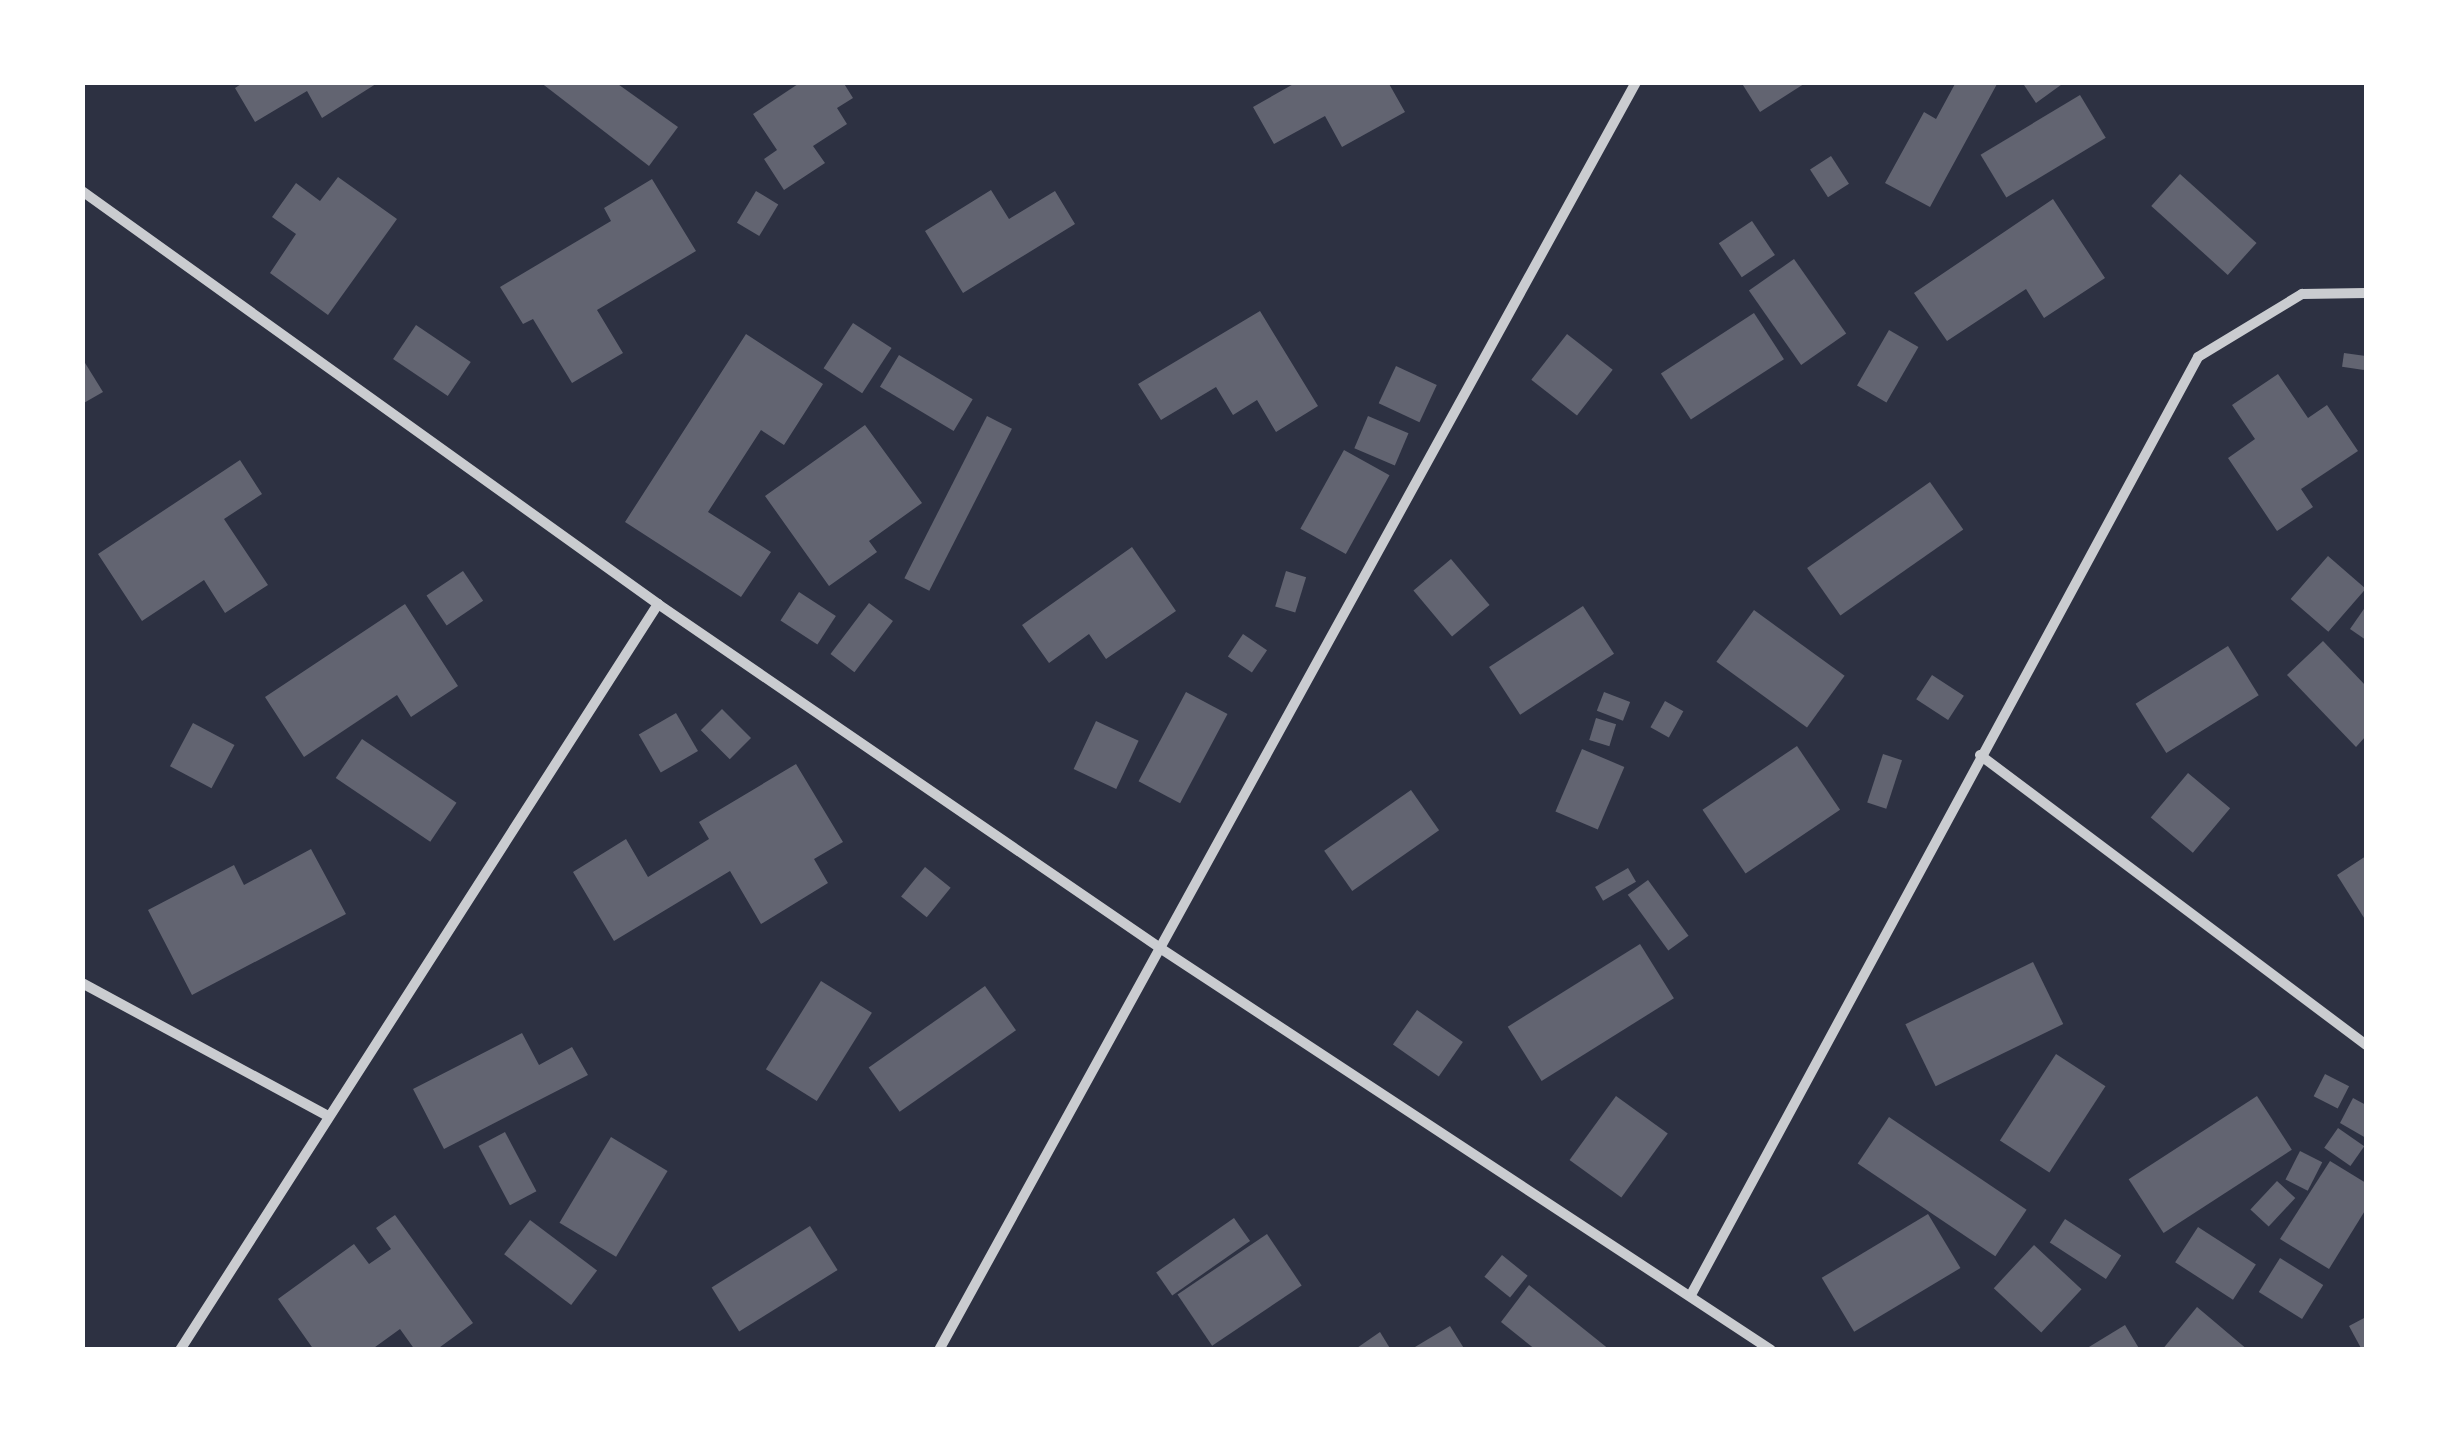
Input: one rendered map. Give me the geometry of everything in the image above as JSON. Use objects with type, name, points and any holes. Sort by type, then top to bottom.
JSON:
[{"type":"street","points":[[939,1350],[1636,82]]},
{"type":"street","points":[[82,191],[658,604],[1160,948],[1692,1293],[1771,1350]]},
{"type":"street","points":[[1692,1293],[2198,357],[2302,294],[2366,293]]},
{"type":"street","points":[[180,1350],[326,1114],[658,604]]},
{"type":"street","points":[[1980,755],[2366,1045]]},
{"type":"street","points":[[82,984],[326,1114]]},
{"type":"building","points":[[244,82],[379,82],[322,118],[307,91],[255,122],[235,88]]},
{"type":"building","points":[[540,82],[615,82],[678,127],[649,166]]},
{"type":"building","points":[[801,82],[843,82],[853,98],[837,108],[847,124],[813,146],[825,163],[784,190],[764,159],[777,150],[753,114]]},
{"type":"building","points":[[1297,82],[1388,82],[1405,112],[1342,147],[1325,116],[1274,144],[1253,107]]},
{"type":"building","points":[[1741,82],[1807,82],[1760,112]]},
{"type":"building","points":[[1956,82],[1997,84],[1930,207],[1885,183],[1924,112],[1936,119]]},
{"type":"building","points":[[2022,82],[2065,82],[2036,103]]},
{"type":"building","points":[[2080,95],[2106,138],[2006,198],[1981,155]]},
{"type":"building","points":[[1831,156],[1849,184],[1828,197],[1810,170]]},
{"type":"building","points":[[2180,174],[2257,243],[2228,275],[2151,206]]},
{"type":"building","points":[[338,177],[397,219],[328,315],[270,273],[296,234],[272,217],[296,183],[320,201]]},
{"type":"building","points":[[652,179],[696,251],[597,310],[623,353],[572,383],[533,319],[523,324],[500,287],[611,221],[604,208]]},
{"type":"building","points":[[991,190],[1009,219],[1055,191],[1075,224],[963,293],[925,231]]},
{"type":"building","points":[[756,191],[778,204],[759,236],[737,223]]},
{"type":"building","points":[[2053,199],[2105,278],[2044,318],[2026,289],[1947,341],[1914,293]]},
{"type":"building","points":[[1752,221],[1775,255],[1742,277],[1719,243]]},
{"type":"building","points":[[1794,259],[1846,334],[1801,365],[1749,291]]},
{"type":"building","points":[[1260,311],[1318,406],[1276,432],[1257,400],[1233,415],[1216,387],[1161,420],[1138,384]]},
{"type":"building","points":[[1754,313],[1784,359],[1691,420],[1661,373]]},
{"type":"building","points":[[853,323],[892,348],[862,393],[824,368]]},
{"type":"building","points":[[416,325],[471,362],[448,396],[393,359]]},
{"type":"building","points":[[1889,330],[1918,347],[1886,402],[1857,385]]},
{"type":"building","points":[[746,334],[823,384],[784,445],[761,430],[708,512],[771,552],[741,597],[625,522]]},
{"type":"building","points":[[1567,334],[1613,370],[1577,415],[1531,380]]},
{"type":"building","points":[[2344,353],[2366,356],[2364,370],[2342,367]]},
{"type":"building","points":[[899,355],[973,399],[954,431],[880,387]]},
{"type":"building","points":[[82,358],[103,392],[82,404]]},
{"type":"building","points":[[1396,366],[1437,385],[1419,422],[1379,403]]},
{"type":"building","points":[[2278,374],[2308,418],[2327,405],[2358,451],[2301,489],[2313,507],[2277,531],[2228,458],[2255,439],[2232,405]]},
{"type":"building","points":[[987,416],[1012,429],[929,591],[904,578]]},
{"type":"building","points":[[1368,416],[1409,433],[1395,465],[1354,448]]},
{"type":"building","points":[[865,425],[922,503],[869,541],[877,552],[829,586],[765,496]]},
{"type":"building","points":[[1344,450],[1389,475],[1346,554],[1300,529]]},
{"type":"building","points":[[240,460],[262,494],[224,519],[268,585],[225,613],[204,580],[142,621],[98,554]]},
{"type":"building","points":[[1930,482],[1963,530],[1840,616],[1807,568]]},
{"type":"building","points":[[1132,547],[1176,611],[1106,659],[1089,634],[1049,663],[1022,625]]},
{"type":"building","points":[[2328,556],[2366,589],[2328,632],[2291,599]]},
{"type":"building","points":[[1451,559],[1490,605],[1452,636],[1413,590]]},
{"type":"building","points":[[463,571],[483,601],[447,625],[427,596]]},
{"type":"building","points":[[1286,571],[1306,577],[1295,613],[1275,606]]},
{"type":"building","points":[[799,592],[836,616],[817,644],[780,621]]},
{"type":"building","points":[[869,603],[893,621],[854,672],[830,654]]},
{"type":"building","points":[[405,604],[458,686],[411,717],[397,695],[304,757],[265,697]]},
{"type":"building","points":[[1583,606],[1614,654],[1520,715],[1489,667]]},
{"type":"building","points":[[2366,606],[2366,640],[2350,629]]},
{"type":"building","points":[[1754,610],[1845,676],[1807,728],[1716,662]]},
{"type":"building","points":[[1243,634],[1267,650],[1252,673],[1228,656]]},
{"type":"building","points":[[2323,641],[2366,686],[2366,736],[2356,747],[2287,675]]},
{"type":"building","points":[[2228,646],[2259,695],[2166,753],[2136,704]]},
{"type":"building","points":[[1932,675],[1964,696],[1948,720],[1916,699]]},
{"type":"building","points":[[1186,692],[1227,714],[1180,803],[1139,781]]},
{"type":"building","points":[[1604,692],[1630,702],[1623,721],[1597,711]]},
{"type":"building","points":[[1665,701],[1683,711],[1669,737],[1650,727]]},
{"type":"building","points":[[722,709],[751,738],[730,759],[701,730]]},
{"type":"building","points":[[676,713],[698,751],[661,773],[639,734]]},
{"type":"building","points":[[1596,718],[1616,724],[1609,746],[1589,740]]},
{"type":"building","points":[[1096,721],[1139,741],[1116,789],[1074,769]]},
{"type":"building","points":[[193,723],[234,745],[211,788],[170,766]]},
{"type":"building","points":[[362,739],[457,803],[430,842],[336,778]]},
{"type":"building","points":[[1797,746],[1840,810],[1746,874],[1702,810]]},
{"type":"building","points":[[1582,749],[1624,767],[1598,830],[1555,812]]},
{"type":"building","points":[[1883,754],[1902,760],[1886,809],[1867,803]]},
{"type":"building","points":[[796,764],[843,842],[814,859],[828,883],[761,924],[730,871],[614,941],[573,872],[626,839],[648,877],[709,839],[699,822]]},
{"type":"building","points":[[2188,773],[2230,808],[2193,853],[2151,817]]},
{"type":"building","points":[[1411,790],[1439,830],[1352,891],[1324,851]]},
{"type":"building","points":[[311,849],[346,914],[192,995],[148,910],[234,865],[244,885]]},
{"type":"building","points":[[2366,856],[2366,921],[2337,875]]},
{"type":"building","points":[[925,867],[951,888],[927,917],[901,897]]},
{"type":"building","points":[[1628,868],[1636,882],[1603,901],[1595,887]]},
{"type":"building","points":[[1648,880],[1689,936],[1668,951],[1628,895]]},
{"type":"building","points":[[1640,944],[1674,998],[1542,1081],[1508,1027]]},
{"type":"building","points":[[2033,962],[2063,1024],[1936,1086],[1905,1024]]},
{"type":"building","points":[[821,981],[872,1013],[817,1101],[766,1069]]},
{"type":"building","points":[[985,986],[1016,1030],[900,1112],[869,1067]]},
{"type":"building","points":[[1417,1010],[1463,1042],[1439,1077],[1393,1044]]},
{"type":"building","points":[[522,1033],[539,1065],[572,1047],[588,1075],[444,1149],[413,1089]]},
{"type":"building","points":[[2056,1054],[2105,1086],[2049,1173],[2000,1140]]},
{"type":"building","points":[[2325,1074],[2349,1086],[2338,1109],[2314,1096]]},
{"type":"building","points":[[1616,1096],[1668,1134],[1621,1198],[1570,1160]]},
{"type":"building","points":[[2257,1096],[2292,1150],[2164,1233],[2129,1179]]},
{"type":"building","points":[[2353,1098],[2366,1105],[2366,1138],[2340,1123]]},
{"type":"building","points":[[1889,1117],[2027,1210],[1995,1256],[1858,1163]]},
{"type":"building","points":[[2338,1128],[2364,1146],[2350,1166],[2324,1148]]},
{"type":"building","points":[[505,1132],[536,1191],[510,1205],[479,1146]]},
{"type":"building","points":[[611,1137],[668,1171],[616,1257],[559,1223]]},
{"type":"building","points":[[2300,1151],[2322,1162],[2308,1191],[2285,1180]]},
{"type":"building","points":[[2330,1161],[2366,1183],[2366,1209],[2329,1269],[2280,1239]]},
{"type":"building","points":[[2277,1181],[2295,1198],[2269,1227],[2250,1210]]},
{"type":"building","points":[[1928,1214],[1960,1268],[1854,1332],[1822,1278]]},
{"type":"building","points":[[395,1215],[473,1323],[436,1350],[415,1350],[400,1329],[371,1350],[314,1350],[278,1299],[354,1244],[369,1264],[391,1249],[376,1228]]},
{"type":"building","points":[[1234,1218],[1250,1241],[1172,1295],[1156,1272]]},
{"type":"building","points":[[2065,1219],[2121,1255],[2106,1279],[2050,1242]]},
{"type":"building","points":[[530,1220],[597,1271],[571,1305],[504,1254]]},
{"type":"building","points":[[810,1226],[838,1270],[739,1332],[712,1287]]},
{"type":"building","points":[[2198,1227],[2256,1265],[2233,1300],[2175,1262]]},
{"type":"building","points":[[1267,1234],[1302,1285],[1212,1346],[1177,1294]]},
{"type":"building","points":[[2034,1245],[2082,1289],[2041,1332],[1994,1288]]},
{"type":"building","points":[[1502,1255],[1528,1276],[1510,1298],[1484,1277]]},
{"type":"building","points":[[2280,1258],[2323,1285],[2302,1319],[2259,1292]]},
{"type":"building","points":[[1529,1285],[1610,1350],[1536,1350],[1501,1322]]},
{"type":"building","points":[[2197,1307],[2248,1350],[2162,1350]]},
{"type":"building","points":[[2366,1317],[2366,1350],[2362,1350],[2349,1326]]},
{"type":"building","points":[[2125,1325],[2140,1350],[2084,1350]]},
{"type":"building","points":[[1450,1326],[1465,1350],[1410,1350]]},
{"type":"building","points":[[1380,1332],[1391,1350],[1354,1350]]}]
